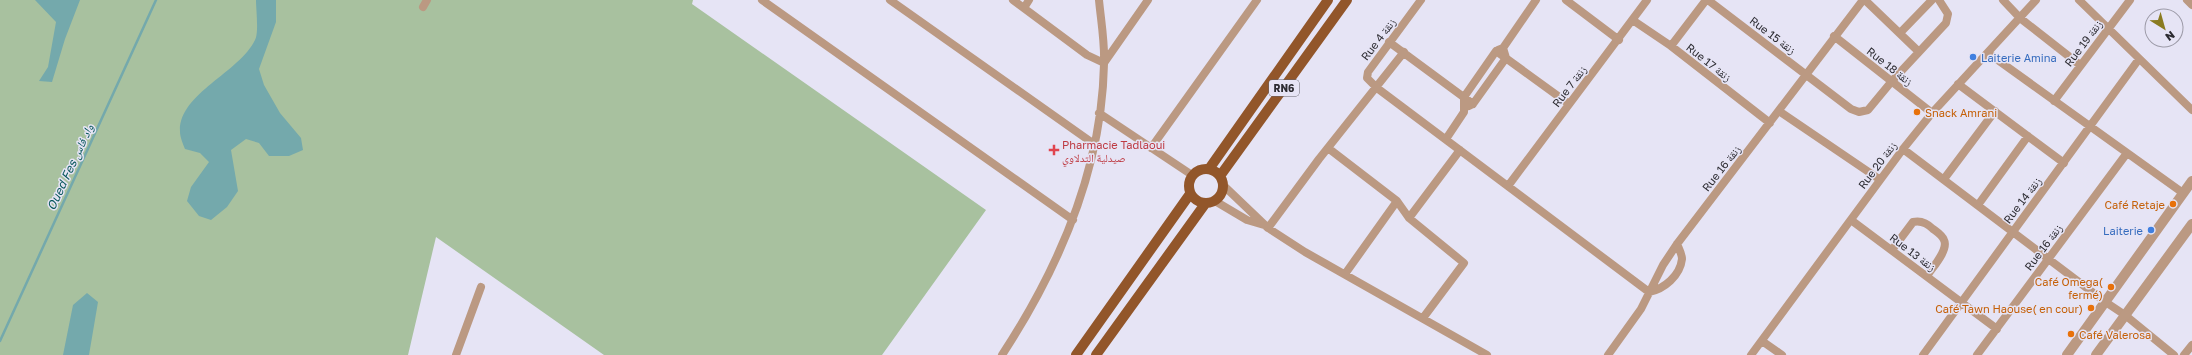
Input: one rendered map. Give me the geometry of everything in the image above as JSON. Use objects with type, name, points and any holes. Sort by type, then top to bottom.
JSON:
[{"type":"main road","name":"RN6","points":[[1209,169],[1328,0]]},
{"type":"main road","name":"RN6","points":[[1096,355],[1210,202],[1221,194],[1222,180],[1347,0]]},
{"type":"main road","points":[[1210,202],[1194,199],[1190,194],[1189,181],[1192,175],[1202,169],[1209,169],[1222,180]]},
{"type":"main road","points":[[1076,355],[1190,194]]},
{"type":"street","points":[[762,0],[1073,220]]},
{"type":"street","points":[[890,0],[1094,144]]},
{"type":"street","points":[[1013,0],[1088,54],[1104,63]]},
{"type":"street","points":[[1024,8],[1030,0]]},
{"type":"street","points":[[1002,355],[1055,264],[1073,220],[1088,171],[1099,113],[1104,63],[1099,0]]},
{"type":"street","points":[[1104,63],[1148,0]]},
{"type":"street","points":[[1151,148],[1257,0]]},
{"type":"street","name":"Rue 4 زنقة","points":[[1377,88],[1367,78],[1368,72],[1421,0]]},
{"type":"street","points":[[1464,97],[1536,0]]},
{"type":"street","points":[[1566,0],[1619,40]]},
{"type":"street","name":"Rue 15 زنقة","points":[[1671,46],[1707,0],[1806,73]]},
{"type":"street","points":[[1864,0],[1918,51]]},
{"type":"street","name":"Rue 16 زنقة","points":[[1608,355],[1630,325],[1663,265],[1677,244],[1770,123],[1834,36],[1864,0]]},
{"type":"street","points":[[1900,33],[1932,0]]},
{"type":"street","points":[[1806,73],[1851,109],[1859,112],[1868,110],[1918,51],[1946,23],[1948,14],[1939,0]]},
{"type":"street","points":[[2004,0],[2020,18],[2080,65]]},
{"type":"street","name":"Rue 20 زنقة","points":[[1751,355],[1903,149],[1932,113],[2036,0]]},
{"type":"street","points":[[2079,0],[2192,110]]},
{"type":"street","name":"Rue 19 زنقة","points":[[2054,101],[2107,28],[2130,0]]},
{"type":"street","points":[[2187,0],[2192,5]]},
{"type":"street","name":"Rue 7 زنقة","points":[[1508,186],[1569,104],[1634,21],[1645,1]]},
{"type":"street","name":"Rue 17 زنقة","points":[[1634,21],[1671,46],[1770,123]]},
{"type":"street","name":"Rue 18 زنقة","points":[[1834,36],[1932,113]]},
{"type":"street","points":[[1389,42],[1464,97],[1469,106]]},
{"type":"street","points":[[1500,49],[1506,58],[1569,104]]},
{"type":"street","points":[[1266,227],[1404,52]]},
{"type":"street","points":[[1988,53],[2090,128],[2183,193]]},
{"type":"street","points":[[1446,139],[1506,58]]},
{"type":"street","name":"Rue 14 زنقة","points":[[1923,355],[2139,59]]},
{"type":"street","points":[[1958,84],[2064,163]]},
{"type":"street","points":[[1377,88],[1649,292],[1661,288],[1676,273],[1682,259],[1677,244]]},
{"type":"street","points":[[1779,111],[1880,179]]},
{"type":"street","points":[[1944,178],[1994,111]]},
{"type":"street","points":[[1099,113],[1192,175]]},
{"type":"street","points":[[1978,205],[2028,136]]},
{"type":"street","points":[[1328,148],[1398,201],[1409,218],[1464,263],[1423,318]]},
{"type":"street","points":[[1903,149],[1944,178],[2104,302],[2125,315],[2174,355]]},
{"type":"street","points":[[1409,218],[1460,150]]},
{"type":"street","name":"Rue 16 زنقة","points":[[1977,355],[2127,153]]},
{"type":"street","points":[[1222,180],[1266,227]]},
{"type":"street","points":[[2067,355],[2192,181]]},
{"type":"street","points":[[1345,274],[1398,201]]},
{"type":"street","points":[[1210,202],[1247,220],[1266,227],[1487,355]]},
{"type":"street","name":"Rue 13 زنقة","points":[[1851,220],[1997,329]]},
{"type":"street","points":[[1892,250],[1913,222],[1922,222],[1931,226],[1943,238],[1945,243],[1943,250],[1926,276]]},
{"type":"street","points":[[2096,355],[2192,224]]},
{"type":"street","points":[[456,355],[481,287]]},
{"type":"street","points":[[1762,340],[1782,355]]},
{"type":"street","points":[[2184,355],[2192,345]]},
{"type":"shaded area","points":[[0,0],[693,0],[692,4],[986,210],[882,355],[604,355],[436,237],[408,355],[0,355]]},
{"type":"shaded area","points":[[35,0],[80,0],[65,39],[52,82],[39,81],[48,67],[56,22]]},
{"type":"shaded area","points":[[256,0],[276,0],[276,22],[259,69],[264,85],[280,113],[301,138],[303,150],[289,156],[269,156],[259,143],[246,139],[231,150],[238,191],[227,207],[211,220],[199,216],[187,201],[191,187],[209,162],[200,153],[185,149],[180,134],[182,118],[189,106],[199,95],[236,63],[247,52],[255,40],[257,27]]},
{"type":"shaded area","points":[[87,293],[98,302],[89,355],[63,355],[73,305]]},
{"type":"waterway","name":"Oued Fes واد فاس","points":[[0,341],[156,0]]},
{"type":"place","name":"Laiterie Amina","points":[[1973,57]]},
{"type":"place","name":"Snack Amrani","points":[[1917,112]]},
{"type":"place","name":"Pharmacie Tadlaoui صيدلية التدلاوي","points":[[1054,150]]},
{"type":"place","name":"Café Retaje","points":[[2173,204]]},
{"type":"place","name":"Laiterie","points":[[2151,230]]},
{"type":"place","name":"Café Omega( fermé)","points":[[2111,287]]},
{"type":"place","name":"Café Tawn Haouse( en cour)","points":[[2091,308]]},
{"type":"place","name":"Café Valerosa","points":[[2071,334]]}]
